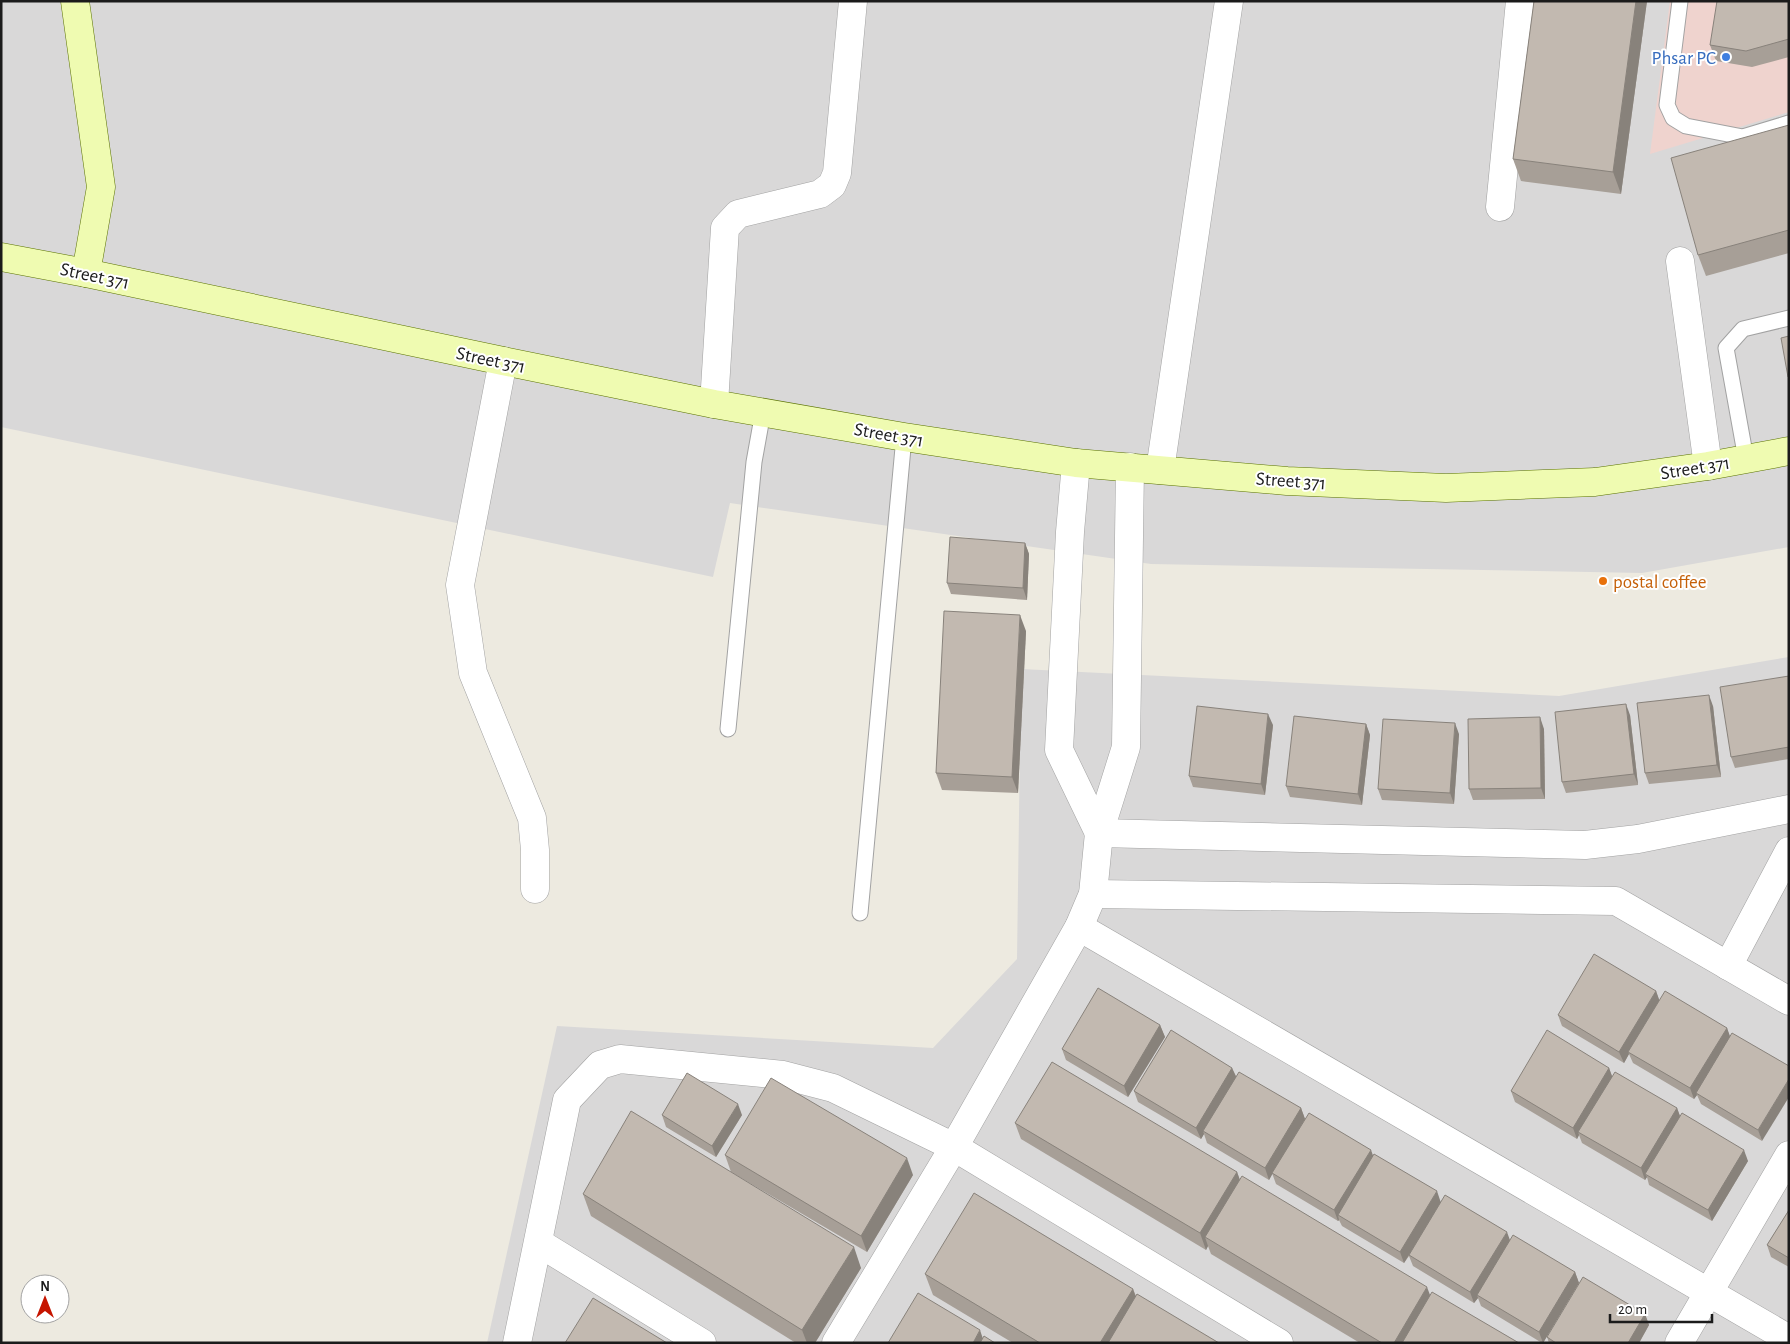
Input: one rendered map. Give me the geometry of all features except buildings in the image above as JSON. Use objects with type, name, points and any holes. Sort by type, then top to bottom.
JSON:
[{"type":"main road","points":[[75,1],[101,187],[86,273]]},
{"type":"main road","name":"Street 371","points":[[1,256],[714,404],[904,437],[1076,463],[1287,481],[1446,488],[1595,482],[1708,466],[1789,451]]},
{"type":"street","points":[[714,404],[725,228],[738,214],[820,194],[832,184],[837,172],[853,1]]},
{"type":"street","points":[[1160,470],[1229,1]]},
{"type":"street","points":[[1500,207],[1520,1]]},
{"type":"street","points":[[1680,261],[1708,466]]},
{"type":"street","points":[[503,361],[460,586],[473,673],[532,818],[535,850],[535,889]]},
{"type":"street","points":[[1076,463],[1070,532],[1059,750],[1099,833]]},
{"type":"street","points":[[836,1343],[954,1147],[1078,927],[1093,894],[1099,833],[1126,747],[1130,467]]},
{"type":"street","points":[[1099,833],[1585,845],[1638,839],[1789,808]]},
{"type":"street","points":[[1728,966],[1789,851]]},
{"type":"street","points":[[1093,894],[1616,901],[1789,1001]]},
{"type":"street","points":[[1078,927],[1789,1339]]},
{"type":"street","points":[[517,1343],[567,1100],[600,1065],[620,1059],[783,1075],[833,1088],[954,1147],[1279,1343]]},
{"type":"street","points":[[1679,1343],[1789,1155]]},
{"type":"street","points":[[539,1243],[702,1343]]},
{"type":"lane","points":[[1680,1],[1667,105],[1673,118],[1686,126],[1743,137],[1789,123]]},
{"type":"lane","points":[[1746,459],[1726,348],[1743,329],[1789,318]]},
{"type":"lane","points":[[728,729],[754,462],[763,412]]},
{"type":"lane","points":[[860,913],[904,437]]},
{"type":"shaded area","points":[[1,1],[1789,1],[1789,547],[1642,573],[1151,564],[730,503],[713,577],[1,427]]},
{"type":"shaded area","name":"Phsar PC","points":[[1670,1],[1789,1],[1789,112],[1650,154]]},
{"type":"shaded area","points":[[1789,657],[1789,1343],[487,1343],[557,1026],[933,1048],[1017,959],[1021,669],[1559,696]]},
{"type":"place","name":"Phsar PC","points":[[1726,57]]},
{"type":"place","name":"postal coffee","points":[[1603,581]]}]
